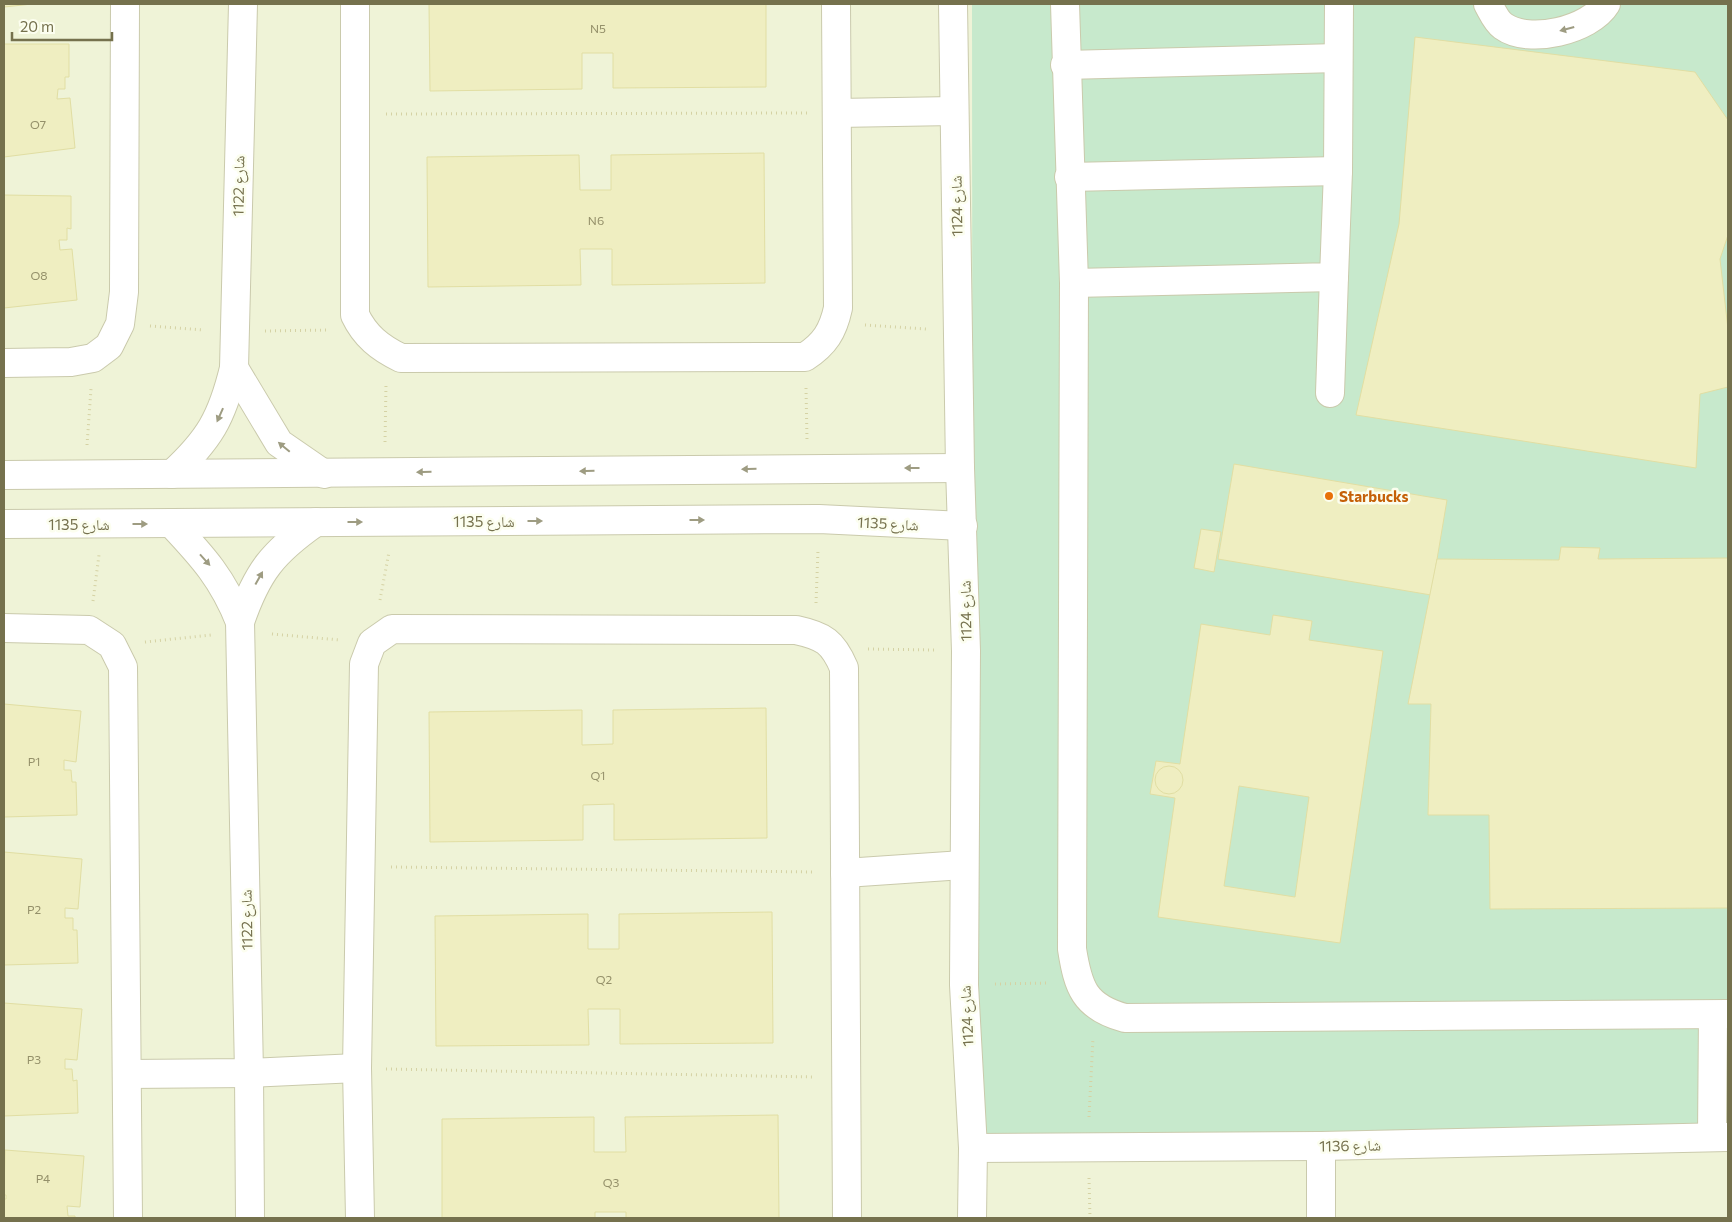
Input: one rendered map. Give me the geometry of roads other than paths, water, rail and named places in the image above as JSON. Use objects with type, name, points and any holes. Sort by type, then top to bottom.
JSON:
[{"type":"street","points":[[4,363],[71,362],[93,358],[109,346],[120,324],[124,292],[125,4]]},
{"type":"street","name":"شارع 1122","points":[[172,474],[195,453],[214,428],[227,399],[234,368],[243,4]]},
{"type":"street","points":[[355,4],[355,315],[362,330],[376,343],[402,358],[806,357],[828,338],[835,323],[838,308],[836,4]]},
{"type":"street","name":"شارع 1124","points":[[953,4],[960,468],[966,651],[963,865],[964,985],[972,1148],[972,1218]]},
{"type":"street","points":[[1065,4],[1065,65],[1074,282],[1072,949],[1079,983],[1086,997],[1109,1014],[1125,1018],[1720,1014],[1720,1137]]},
{"type":"street","points":[[1330,393],[1338,171],[1339,4]]},
{"type":"street","points":[[1488,4],[1502,26],[1516,32],[1535,34],[1581,25],[1598,15],[1606,4]]},
{"type":"street","points":[[1065,65],[1338,58]]},
{"type":"street","points":[[837,113],[954,111]]},
{"type":"street","points":[[1069,177],[1338,171]]},
{"type":"street","points":[[1074,282],[1334,277]]},
{"type":"street","points":[[234,368],[279,443],[324,474]]},
{"type":"street","points":[[4,475],[960,468]]},
{"type":"street","name":"شارع 1135","points":[[4,524],[819,520],[963,526]]},
{"type":"street","name":"شارع 1122","points":[[250,1218],[240,622],[248,598],[265,568],[288,542],[316,522]]},
{"type":"street","name":"شارع 1122","points":[[172,524],[215,571],[232,601],[240,622]]},
{"type":"street","points":[[4,628],[89,630],[112,645],[123,667],[128,1218]]},
{"type":"street","points":[[360,1218],[357,1068],[364,664],[372,643],[392,629],[796,630],[814,634],[835,648],[844,668],[846,1218]]},
{"type":"street","points":[[845,873],[963,865]]},
{"type":"street","points":[[127,1074],[249,1073],[357,1068]]},
{"type":"street","name":"شارع 1136","points":[[972,1148],[1321,1146],[1720,1137]]},
{"type":"street","points":[[1321,1146],[1321,1218]]},
{"type":"place","name":"Starbucks","points":[[1329,496]]}]
